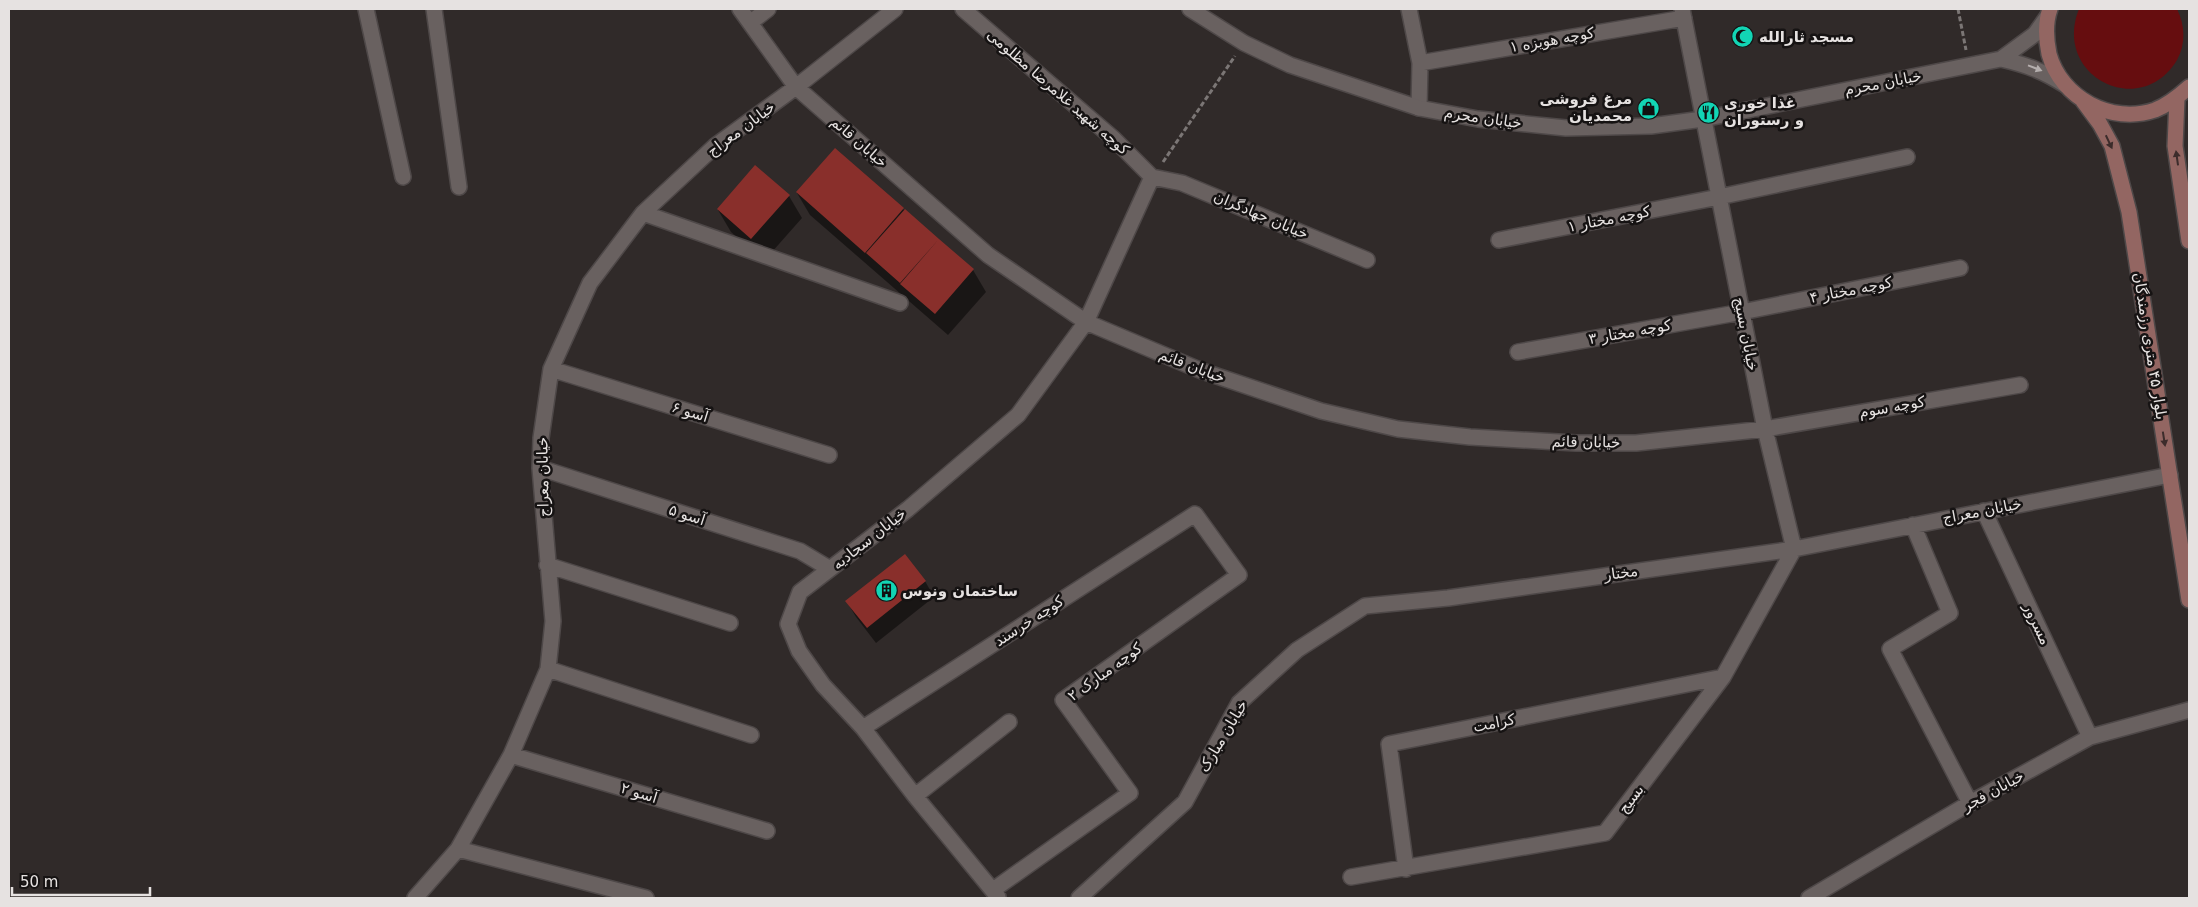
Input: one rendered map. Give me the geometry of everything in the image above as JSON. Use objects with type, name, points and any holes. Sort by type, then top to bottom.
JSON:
[{"type":"main road","points":[[2049,13],[2046,41],[2052,64],[2065,85],[2083,101],[2106,112],[2130,114],[2155,110],[2177,99],[2189,86]]},
{"type":"main road","points":[[2177,99],[2175,146],[2189,241]]},
{"type":"main road","name":"بلوار ۴۵ متری رزمندگان","points":[[2083,101],[2100,124],[2112,146],[2130,212],[2189,600]]},
{"type":"street","points":[[366,9],[402,177]]},
{"type":"street","points":[[434,9],[459,188]]},
{"type":"street","name":"خیابان قائم","points":[[740,9],[796,87],[988,255],[1086,322],[1202,371],[1321,411],[1398,429],[1576,443],[1636,443],[1765,428]]},
{"type":"street","points":[[750,23],[768,9]]},
{"type":"street","name":"خیابان معراج","points":[[416,898],[458,849],[511,754],[548,669],[553,621],[540,468],[541,438],[551,369],[590,283],[642,213],[715,146],[796,87],[895,9]]},
{"type":"street","name":"کوچه شهید غلامرضا مظلومی","points":[[963,9],[1093,120],[1152,177]]},
{"type":"street","name":"خیابان محرم","points":[[1190,9],[1244,43],[1290,65],[1419,108],[1478,119],[1566,128],[1651,126],[1702,119],[2001,59]]},
{"type":"street","points":[[1410,9],[1420,63],[1419,108]]},
{"type":"street","name":"کوچه هویزه ۱","points":[[1420,63],[1683,13]]},
{"type":"street","name":"خیابان بسیج","points":[[1683,13],[1702,119],[1765,428],[1794,549]]},
{"type":"street","points":[[2001,59],[2035,34],[2049,13]]},
{"type":"street","points":[[2001,59],[2027,65],[2045,72],[2065,85]]},
{"type":"street","name":"کوچه مختار ۱","points":[[1499,240],[1719,197],[1907,157]]},
{"type":"street","name":"خیابان جهادگران","points":[[1152,177],[1182,183],[1367,260]]},
{"type":"street","name":"خیابان سجادیه","points":[[996,894],[914,796],[863,728],[823,684],[799,652],[788,624],[800,592],[953,472],[1018,415],[1086,322],[1152,177]]},
{"type":"street","points":[[642,213],[900,303]]},
{"type":"street","name":"کوچه مختار ۴","points":[[1742,312],[1960,268]]},
{"type":"street","name":"کوچه مختار ۳","points":[[1518,352],[1742,312]]},
{"type":"street","name":"آسو ۶","points":[[551,369],[828,455]]},
{"type":"street","name":"کوچه سوم","points":[[1765,428],[2020,385]]},
{"type":"street","name":"آسو ۵","points":[[540,468],[800,551],[830,569]]},
{"type":"street","name":"خیابان معراج","points":[[1794,549],[2170,475]]},
{"type":"street","name":"مسرور","points":[[1984,511],[2090,737]]},
{"type":"street","name":"کوچه خرسند","points":[[863,728],[1195,514]]},
{"type":"street","name":"کوچه مبارک ۲","points":[[996,894],[1130,793],[1063,700],[1240,575],[1195,514]]},
{"type":"street","points":[[1914,525],[1950,613],[1890,649],[1970,804]]},
{"type":"street","name":"مختار","points":[[1448,598],[1794,549]]},
{"type":"street","name":"بسیج","points":[[1351,877],[1406,869],[1605,833],[1723,678],[1794,549]]},
{"type":"street","points":[[547,564],[730,622]]},
{"type":"street","name":"خیابان مبارک","points":[[1079,898],[1185,802],[1239,703],[1296,650],[1365,606],[1448,598]]},
{"type":"street","points":[[548,669],[751,735]]},
{"type":"street","name":"کرامت","points":[[1406,869],[1389,744],[1723,678]]},
{"type":"street","name":"خیابان فجر","points":[[1809,898],[1970,804],[2090,737],[2189,710]]},
{"type":"street","points":[[914,796],[1009,722]]},
{"type":"street","name":"آسو ۲","points":[[511,754],[768,831]]},
{"type":"street","points":[[458,849],[646,898]]},
{"type":"path","points":[[1958,9],[1970,66]]},
{"type":"path","points":[[1152,177],[1244,43]]},
{"type":"shaded area","points":[[2079,9],[2177,9],[2183,28],[2180,54],[2161,78],[2142,87],[2123,88],[2104,82],[2088,71],[2078,54],[2074,33]]},
{"type":"building","points":[[835,148],[904,208],[865,253],[796,192]]},
{"type":"building","points":[[755,165],[790,195],[751,239],[717,209]]},
{"type":"building","points":[[905,209],[939,239],[900,283],[866,253]]},
{"type":"building","points":[[939,239],[974,269],[935,314],[900,284]]},
{"type":"building","name":"ساختمان ونوس","points":[[905,554],[926,581],[867,628],[845,601]]},
{"type":"place","name":"مسجد ثارالله","points":[[1743,37]]},
{"type":"place","name":"مرغ فروشی محمدیان","points":[[1648,108]]},
{"type":"place","name":"غذا خوری و رستوران","points":[[1708,112]]},
{"type":"place","name":"ساختمان ونوس","points":[[886,591]]}]
